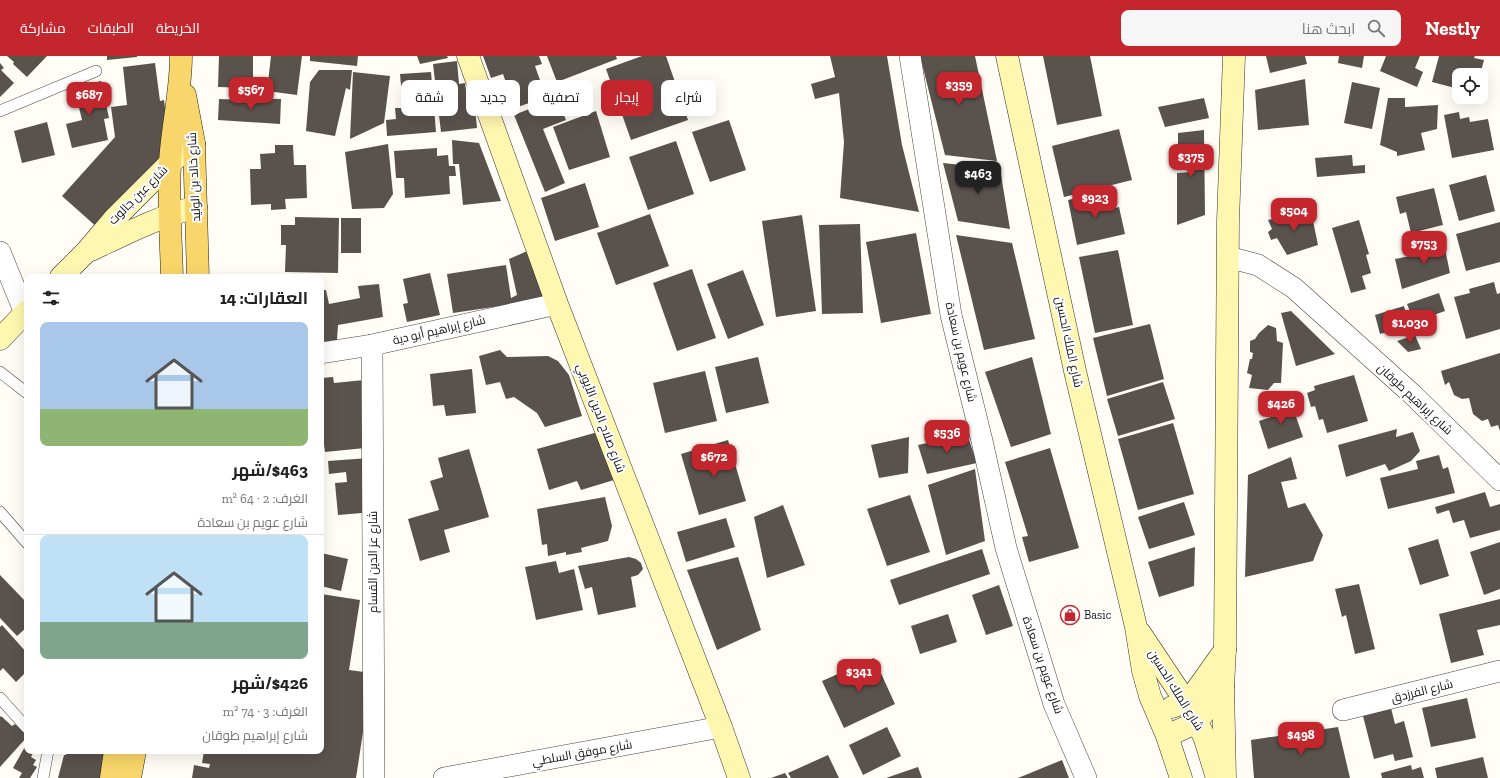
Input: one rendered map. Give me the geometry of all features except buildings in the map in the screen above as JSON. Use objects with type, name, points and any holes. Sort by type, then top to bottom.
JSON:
[{"type":"main road","name":"شارع خالد بن الوليد","points":[[172,274],[170,163],[181,78],[181,56]]},
{"type":"main road","name":"شارع خالد بن الوليد","points":[[181,78],[194,143],[198,274]]},
{"type":"main road","points":[[111,778],[115,754]]},
{"type":"main road","points":[[130,778],[134,754]]},
{"type":"street","name":"شارع صلاح الدين الأيوبي","points":[[468,56],[557,304],[721,727],[739,778]]},
{"type":"street","name":"شارع عويم بن سعادة","points":[[910,56],[951,315],[982,441],[1006,548],[1054,704],[1086,778]]},
{"type":"street","name":"شارع الملك الحسين","points":[[1007,56],[1075,372],[1136,627],[1143,671],[1150,696],[1167,736],[1181,778]]},
{"type":"street","points":[[1225,778],[1223,687],[1225,649],[1228,256],[1234,56]]},
{"type":"street","name":"شارع عين جالوت","points":[[64,274],[86,252],[114,219],[170,163],[194,143]]},
{"type":"street","name":"شارع عين جالوت","points":[[86,252],[170,214],[196,207]]},
{"type":"street","points":[[0,252],[24,307]]},
{"type":"street","name":"شارع إبراهيم طوقان","points":[[1228,256],[1258,266],[1294,288],[1413,395],[1500,480]]},
{"type":"street","name":"شارع إبراهيم أبو دية","points":[[324,353],[372,346],[557,304]]},
{"type":"street","points":[[0,339],[24,314]]},
{"type":"street","name":"شارع عز الدين القسام","points":[[372,346],[374,778]]},
{"type":"street","name":"شارع الملك الحسين","points":[[1136,627],[1186,702],[1197,722],[1204,736],[1217,778]]},
{"type":"street","points":[[1157,712],[1186,702],[1201,685],[1225,649]]},
{"type":"street","name":"شارع الفرزدق","points":[[1343,710],[1500,671]]},
{"type":"street","points":[[1167,736],[1197,722],[1223,687]]},
{"type":"street","name":"شارع موفق السلطي","points":[[444,778],[721,727]]},
{"type":"lane","points":[[0,111],[96,71]]},
{"type":"lane","points":[[0,372],[24,391]]},
{"type":"lane","points":[[0,512],[24,540]]},
{"type":"lane","points":[[0,698],[24,725]]},
{"type":"lane","points":[[43,778],[47,754]]},
{"type":"place","name":"Basic","points":[[1070,615]]}]
